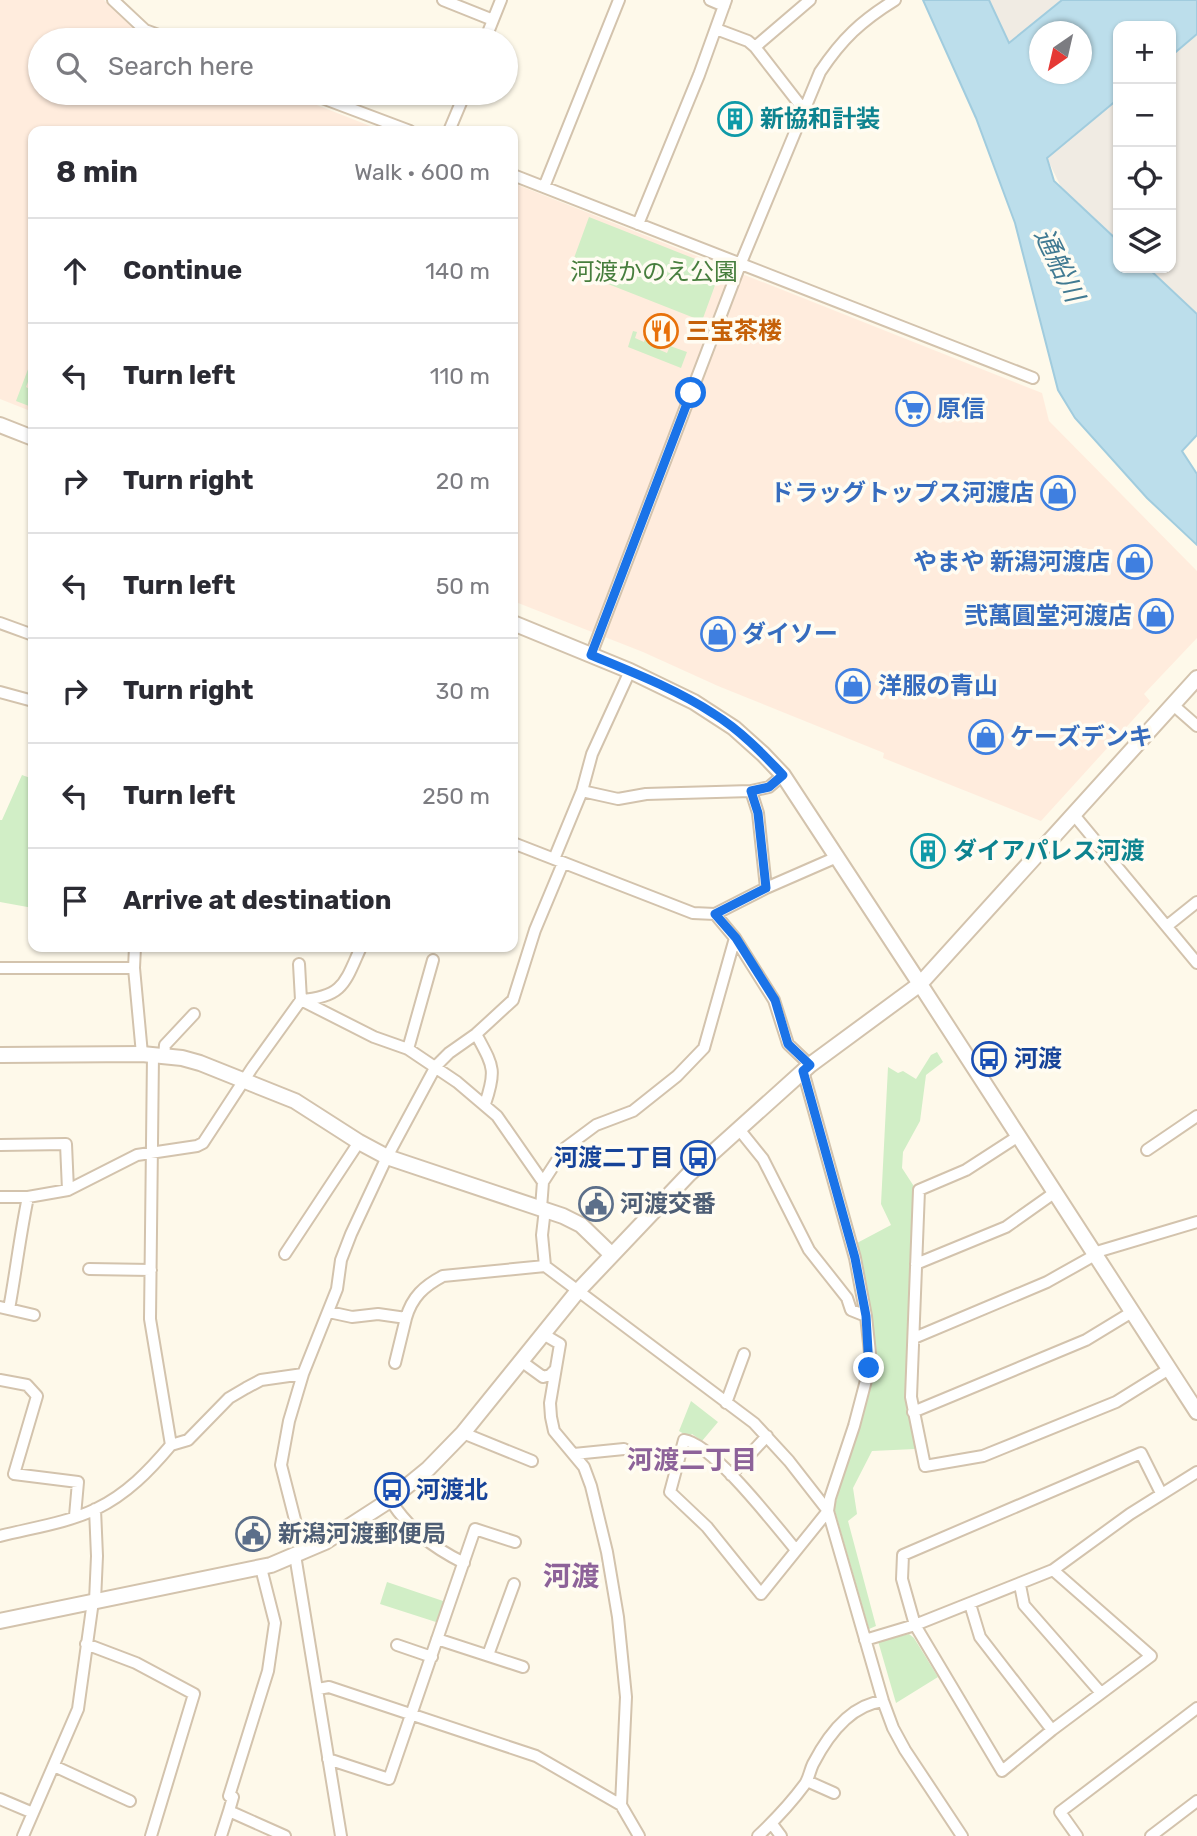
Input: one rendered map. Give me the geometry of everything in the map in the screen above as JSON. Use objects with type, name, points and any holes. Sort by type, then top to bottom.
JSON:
[{"type":"street","points":[[113,0],[143,28]]},
{"type":"street","points":[[443,0],[494,20]]},
{"type":"street","points":[[490,28],[501,0]]},
{"type":"street","points":[[544,187],[619,0]]},
{"type":"street","points":[[638,224],[725,3],[710,0]]},
{"type":"street","points":[[755,47],[810,0]]},
{"type":"street","points":[[591,655],[740,265],[820,72],[839,44],[853,30],[895,0]]},
{"type":"street","points":[[716,29],[748,41],[755,47],[804,110]]},
{"type":"street","points":[[341,105],[397,126]]},
{"type":"street","points":[[451,126],[459,105]]},
{"type":"street","points":[[518,177],[1033,378]]},
{"type":"street","points":[[0,425],[28,436]]},
{"type":"street","points":[[0,623],[28,633]]},
{"type":"street","points":[[518,625],[629,671],[715,714],[763,754],[783,775],[1197,1412]]},
{"type":"street","points":[[344,1835],[328,1759],[299,1553],[281,1465],[289,1421],[303,1374],[337,1289],[341,1260],[387,1157],[436,1066],[513,1000],[592,754],[629,671]]},
{"type":"street","points":[[0,1621],[261,1568],[326,1542],[390,1500],[428,1469],[464,1433],[542,1334],[611,1254],[737,1128],[806,1068],[920,984],[1197,678]]},
{"type":"street","points":[[0,692],[28,700]]},
{"type":"street","points":[[1172,704],[1197,726]]},
{"type":"street","points":[[582,791],[618,799],[646,794],[751,791],[769,787],[783,775]]},
{"type":"street","points":[[751,791],[758,813],[766,888]]},
{"type":"street","points":[[1074,815],[1197,963]]},
{"type":"street","points":[[518,845],[692,913],[715,914],[837,857]]},
{"type":"street","points":[[1167,926],[1197,902]]},
{"type":"street","points":[[715,914],[736,938],[775,1000],[788,1044],[806,1068],[855,1258],[866,1316],[869,1368],[828,1511],[761,1594],[707,1527],[670,1492],[684,1440],[698,1445],[731,1475],[796,1550]]},
{"type":"street","points":[[545,1266],[542,1235],[543,1182],[565,1148],[596,1125],[633,1111],[677,1076],[704,1048],[736,938]]},
{"type":"street","points":[[135,952],[134,968],[153,1055],[150,1319],[171,1445]]},
{"type":"street","points":[[301,1000],[318,999],[344,985],[359,952]]},
{"type":"street","points":[[408,1049],[433,960]]},
{"type":"street","points":[[0,1198],[27,1197],[68,1189],[137,1155],[203,1143],[244,1079],[301,1000],[299,964]]},
{"type":"street","points":[[0,968],[134,968]]},
{"type":"street","points":[[301,1000],[374,1037],[408,1049],[436,1066],[498,1116],[543,1182]]},
{"type":"street","points":[[153,1055],[194,1014]]},
{"type":"street","points":[[476,1034],[491,1062],[494,1079],[485,1104]]},
{"type":"street","points":[[0,1055],[153,1055],[200,1063],[295,1101],[387,1157],[543,1209],[581,1225],[611,1254]]},
{"type":"street","points":[[1147,1150],[1197,1116]]},
{"type":"street","points":[[737,1128],[763,1159],[809,1250],[848,1298],[851,1310],[866,1316]]},
{"type":"street","points":[[1017,1137],[966,1170],[919,1190],[911,1397],[925,1466],[983,1456],[1116,1402],[1169,1369]]},
{"type":"street","points":[[285,1254],[359,1142]]},
{"type":"street","points":[[0,1145],[66,1144],[68,1189]]},
{"type":"street","points":[[916,1264],[1006,1227],[1054,1193]]},
{"type":"street","points":[[27,1197],[17,1248],[19,1257],[5,1308],[34,1315]]},
{"type":"street","points":[[914,1338],[1047,1282],[1094,1254],[1197,1222]]},
{"type":"street","points":[[395,1363],[410,1303],[429,1284],[443,1276],[545,1266],[670,1359],[767,1436],[828,1511],[893,1728],[962,1836]]},
{"type":"street","points":[[89,1269],[151,1270]]},
{"type":"street","points":[[329,1312],[352,1317],[377,1314],[406,1318]]},
{"type":"street","points":[[913,1412],[1086,1340],[1132,1312]]},
{"type":"street","points":[[542,1334],[560,1344],[550,1403],[551,1417],[554,1431],[583,1467],[591,1486],[607,1552],[618,1617],[626,1698],[621,1805]]},
{"type":"street","points":[[726,1403],[744,1354]]},
{"type":"street","points":[[521,1361],[544,1377],[550,1376],[555,1370]]},
{"type":"street","points":[[0,1536],[96,1509],[133,1485],[171,1445],[188,1440],[229,1398],[261,1380],[303,1374]]},
{"type":"street","points":[[0,1380],[27,1385],[37,1396],[14,1474],[78,1482],[75,1516]]},
{"type":"street","points":[[464,1433],[532,1461]]},
{"type":"street","points":[[731,1475],[767,1436]]},
{"type":"street","points":[[574,1454],[624,1449]]},
{"type":"street","points":[[1053,1570],[1151,1656],[1002,1771],[915,1625],[902,1579],[903,1555],[1141,1453],[1161,1493]]},
{"type":"street","points":[[865,1640],[915,1625],[1053,1570],[1161,1493],[1197,1472]]},
{"type":"street","points":[[390,1500],[404,1521],[424,1540],[464,1563]]},
{"type":"street","points":[[28,1834],[33,1812],[78,1709],[94,1601],[96,1509]]},
{"type":"street","points":[[328,1759],[389,1779],[475,1529],[515,1542]]},
{"type":"street","points":[[221,1836],[233,1797],[229,1796],[268,1671],[275,1623],[261,1568]]},
{"type":"street","points":[[488,1655],[514,1584]]},
{"type":"street","points":[[1020,1585],[1024,1605],[1101,1692]]},
{"type":"street","points":[[970,1604],[980,1637],[1052,1730]]},
{"type":"street","points":[[437,1639],[523,1667]]},
{"type":"street","points":[[86,1644],[136,1663],[194,1694],[151,1836]]},
{"type":"street","points":[[397,1645],[432,1657]]},
{"type":"street","points":[[318,1689],[330,1687],[536,1756],[621,1805],[639,1836]]},
{"type":"street","points":[[758,1836],[772,1824],[807,1781],[812,1765],[833,1730],[873,1703],[883,1701]]},
{"type":"street","points":[[1077,1836],[1059,1812],[1197,1708]]},
{"type":"street","points":[[54,1766],[130,1801]]},
{"type":"street","points":[[807,1781],[834,1793]]},
{"type":"street","points":[[0,1798],[33,1812]]},
{"type":"street","points":[[1159,1834],[1197,1801]]},
{"type":"street","points":[[229,1811],[285,1836]]},
{"type":"street","points":[[772,1824],[781,1836]]},
{"type":"shaded area","points":[[0,0],[104,0],[133,28],[28,28],[28,105],[317,105],[370,126],[28,126],[28,410],[0,399]]},
{"type":"shaded area","points":[[989,0],[1062,0],[1036,21],[1029,21],[1029,27],[1009,43]]},
{"type":"shaded area","points":[[1197,34],[1197,314],[1153,273],[1176,273],[1176,52]]},
{"type":"shaded area","points":[[1113,103],[1113,236],[1061,187],[1047,158]]},
{"type":"shaded area","points":[[518,185],[1042,393],[1049,421],[1197,571],[1197,638],[1144,694],[1150,701],[1041,821],[883,758],[884,753],[718,686],[643,652],[518,603]]},
{"type":"green space","name":"河渡かのえ公園","points":[[589,217],[713,266],[718,277],[702,321],[570,269]]},
{"type":"green space","points":[[633,331],[637,332],[635,338],[644,342],[646,336],[662,343],[660,350],[667,353],[670,346],[687,352],[681,368],[628,347]]},
{"type":"green space","points":[[28,369],[28,406],[16,401]]},
{"type":"green space","points":[[22,775],[28,777],[28,907],[0,902],[2,820]]},
{"type":"green space","points":[[937,1052],[943,1062],[926,1075],[920,1121],[903,1152],[902,1168],[915,1188],[905,1398],[915,1449],[872,1451],[853,1488],[857,1514],[848,1521],[876,1626],[869,1629],[834,1508],[876,1368],[871,1313],[857,1243],[891,1225],[881,1204],[888,1067],[898,1073],[903,1071],[916,1079],[931,1055]]},
{"type":"green space","points":[[691,1401],[718,1422],[702,1441],[692,1434],[689,1437],[679,1431]]},
{"type":"green space","points":[[387,1582],[446,1602],[439,1623],[380,1604]]},
{"type":"green space","points":[[909,1634],[938,1677],[896,1703],[878,1641]]},
{"type":"water","name":"通船川","points":[[923,0],[989,0],[1009,43],[1029,27],[1029,84],[1092,84],[1092,21],[1036,21],[1062,0],[1197,0],[1197,34],[1176,52],[1176,21],[1113,21],[1113,103],[1047,158],[1054,181],[1113,236],[1113,273],[1153,273],[1197,314],[1197,435],[1182,451],[1197,474],[1197,545],[1147,498],[1075,418],[1058,390],[1015,223],[976,118]]},
{"type":"place","name":"新協和計装","points":[[735,119]]},
{"type":"place","name":"三宝茶楼","points":[[661,331]]},
{"type":"place","name":"原信","points":[[913,409]]},
{"type":"place","name":"ドラッグトップス河渡店","points":[[1058,493]]},
{"type":"place","name":"やまや 新潟河渡店","points":[[1135,562]]},
{"type":"place","name":"弐萬圓堂河渡店","points":[[1156,616]]},
{"type":"place","name":"ダイソー","points":[[718,634]]},
{"type":"place","name":"洋服の青山","points":[[853,686]]},
{"type":"place","name":"ケーズデンキ","points":[[986,737]]},
{"type":"place","name":"ダイアパレス河渡","points":[[928,851]]},
{"type":"place","name":"河渡","points":[[989,1059]]},
{"type":"place","name":"河渡二丁目","points":[[698,1158]]},
{"type":"place","name":"河渡交番","points":[[596,1204]]},
{"type":"place","name":"河渡北","points":[[392,1490]]},
{"type":"place","name":"新潟河渡郵便局","points":[[253,1534]]},
{"type":"district","name":"河渡二丁目","points":[[692,1460]]},
{"type":"district","name":"河渡","points":[[571,1576]]},
{"type":"route","points":[[691,393],[591,655],[715,714],[763,754],[783,775],[769,787],[751,791],[758,813],[766,888],[715,914],[736,938],[775,1000],[788,1044],[810,1065],[803,1071],[855,1258],[866,1316],[869,1368]]}]
